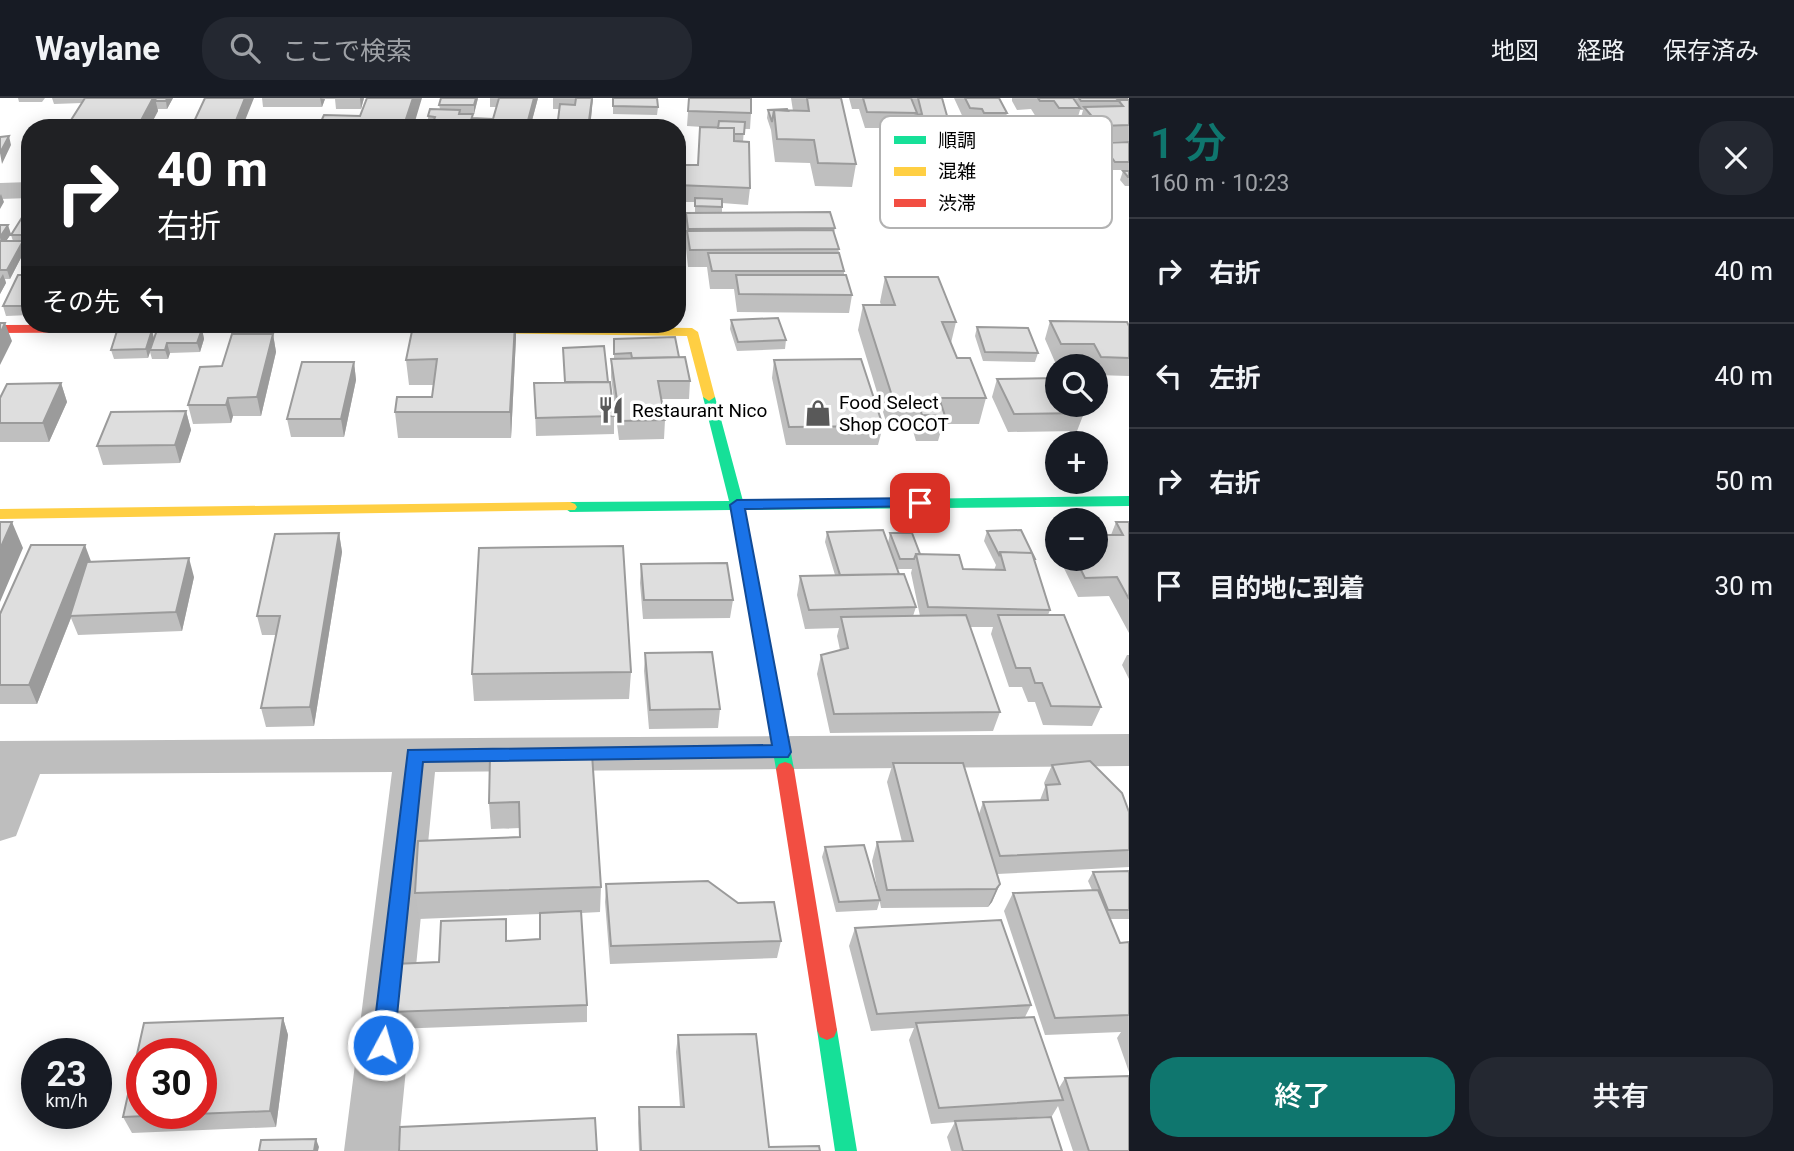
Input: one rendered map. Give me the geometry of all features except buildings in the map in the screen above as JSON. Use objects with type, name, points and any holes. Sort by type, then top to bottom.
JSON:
[{"type":"street","points":[[0,191],[21,190]]},
{"type":"street","points":[[0,329],[21,329]]},
{"type":"street","points":[[686,332],[692,332],[737,505],[782,752],[846,1151]]},
{"type":"street","points":[[0,513],[1129,501]]},
{"type":"street","points":[[0,823],[12,758],[1128,752]]},
{"type":"street","points":[[371,1151],[415,755]]},
{"type":"traffic: fast","points":[[709,397],[737,505],[785,769]]},
{"type":"traffic: fast","points":[[570,507],[1129,501]]},
{"type":"traffic: fast","points":[[827,1030],[846,1151]]},
{"type":"traffic: slow","points":[[686,332],[692,332],[709,397]]},
{"type":"traffic: slow","points":[[0,514],[570,507]]},
{"type":"traffic: jam","points":[[0,329],[21,329]]},
{"type":"traffic: jam","points":[[785,769],[827,1030]]},
{"type":"place","name":"Restaurant Nico","points":[[611,410]]},
{"type":"place","name":"Food Select Shop COCOT","points":[[818,413]]},
{"type":"route","points":[[383,1045],[415,755],[782,752],[737,505],[920,503]]}]
